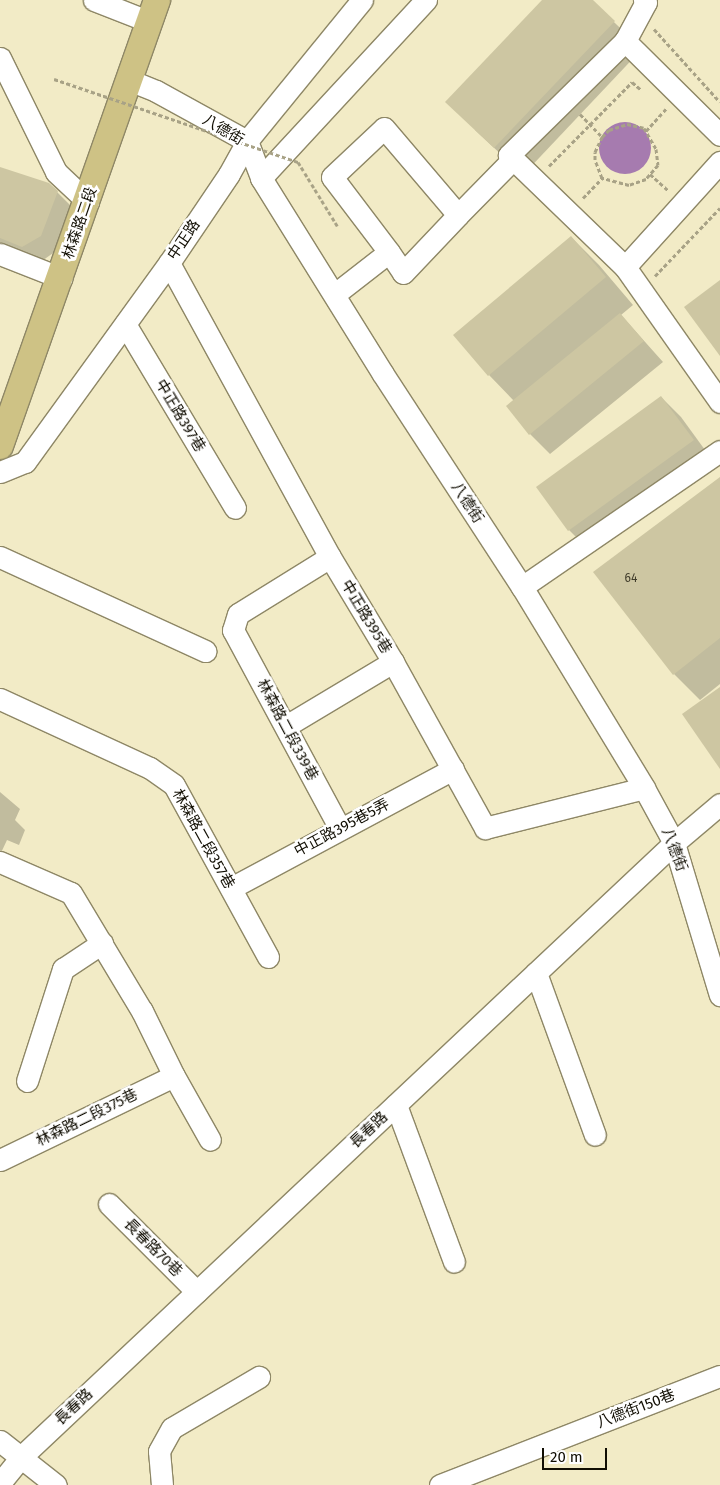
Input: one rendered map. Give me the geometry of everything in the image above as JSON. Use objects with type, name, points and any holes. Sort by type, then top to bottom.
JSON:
[{"type":"main road","name":"林森路二段","points":[[0,446],[88,202],[153,11]]},
{"type":"street","points":[[94,0],[153,11]]},
{"type":"street","name":"中正路","points":[[0,472],[25,462],[169,263],[229,174],[247,141],[362,0]]},
{"type":"street","points":[[261,178],[426,0]]},
{"type":"street","points":[[642,7],[624,41],[509,155],[625,267],[720,403]]},
{"type":"street","points":[[624,41],[720,135]]},
{"type":"street","points":[[0,58],[56,172],[88,202]]},
{"type":"street","name":"八德街","points":[[129,80],[156,91],[247,141],[261,178],[384,374],[522,587],[644,788],[674,843],[720,995]]},
{"type":"street","points":[[458,215],[384,128],[332,177],[403,273],[513,159]]},
{"type":"street","points":[[625,267],[720,162]]},
{"type":"street","points":[[335,294],[389,252]]},
{"type":"street","points":[[0,254],[61,278]]},
{"type":"street","name":"中正路395巷","points":[[169,263],[330,557],[393,662],[485,828],[644,788]]},
{"type":"street","name":"中正路397巷","points":[[124,324],[235,508]]},
{"type":"street","points":[[522,587],[720,452]]},
{"type":"street","points":[[0,557],[205,651]]},
{"type":"street","name":"林森路二段339巷","points":[[330,557],[238,614],[233,630],[340,829]]},
{"type":"street","points":[[286,726],[393,662]]},
{"type":"street","name":"林森路二段357巷","points":[[0,699],[150,768],[174,785],[268,957]]},
{"type":"street","name":"中正路395巷5弄","points":[[231,888],[452,769]]},
{"type":"street","name":"長春路","points":[[0,1483],[20,1458],[674,843],[720,804]]},
{"type":"street","points":[[0,862],[71,893],[142,1011],[174,1076],[210,1140]]},
{"type":"street","points":[[27,1081],[63,969],[102,943]]},
{"type":"street","points":[[536,973],[595,1135]]},
{"type":"street","name":"林森路二段375巷","points":[[0,1160],[174,1076]]},
{"type":"street","points":[[396,1105],[454,1262]]},
{"type":"street","name":"長春路70巷","points":[[109,1204],[197,1292]]},
{"type":"street","name":"八德街150巷","points":[[440,1485],[720,1376]]},
{"type":"street","points":[[162,1485],[159,1451],[172,1428],[259,1377]]},
{"type":"street","points":[[0,1442],[56,1485]]},
{"type":"path","points":[[642,7],[720,102]]},
{"type":"path","points":[[54,79],[298,162],[338,227]]},
{"type":"path","points":[[547,168],[632,82]]},
{"type":"path","points":[[646,131],[679,94]]},
{"type":"path","points":[[566,99],[602,137]]},
{"type":"path","points":[[627,124],[644,128],[656,149],[658,165],[646,179],[629,185],[602,178],[596,165],[595,152],[602,137],[609,130],[627,124]]},
{"type":"path","points":[[569,213],[602,178]]},
{"type":"path","points":[[641,290],[720,208]]},
{"type":"shaded area","points":[[625,122],[635,124],[643,130],[649,138],[651,148],[649,158],[643,166],[635,172],[625,174],[615,172],[607,166],[601,158],[599,148],[601,138],[607,130],[615,124]]},
{"type":"building","points":[[542,0],[593,0],[615,21],[494,148],[445,102]]},
{"type":"building","points":[[0,167],[49,183],[58,191],[41,236],[22,247],[0,238]]},
{"type":"building","points":[[571,236],[606,277],[488,376],[453,335]]},
{"type":"building","points":[[720,280],[720,356],[684,307]]},
{"type":"building","points":[[620,313],[644,341],[529,435],[506,406]]},
{"type":"building","points":[[661,396],[694,440],[568,531],[536,487]]},
{"type":"building","points":[[720,477],[720,638],[673,675],[593,572]]},
{"type":"building","points":[[720,687],[720,769],[682,714]]}]
